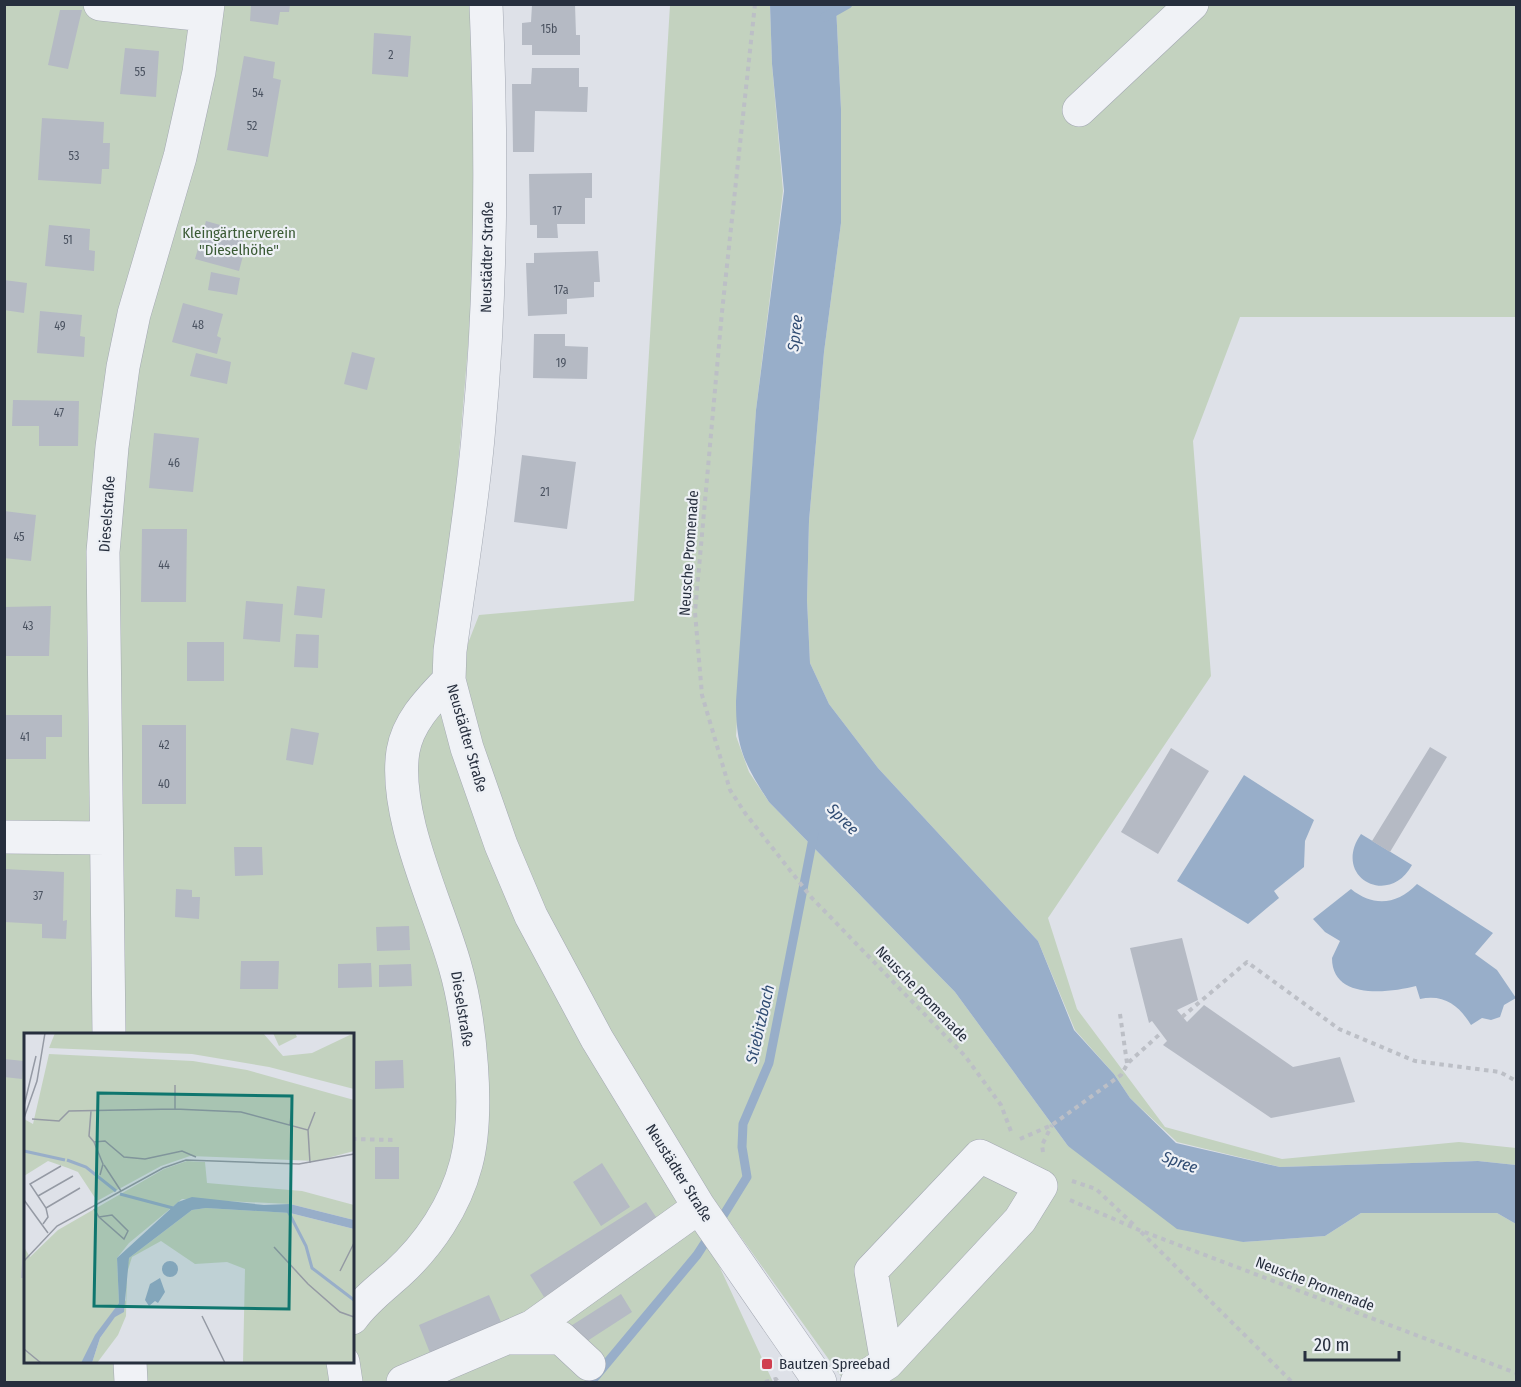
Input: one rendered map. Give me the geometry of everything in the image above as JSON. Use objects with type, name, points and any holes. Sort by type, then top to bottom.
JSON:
[{"type":"street","points":[[100,4],[207,10]]},
{"type":"street","name":"Neustädter Straße","points":[[486,4],[488,177],[486,331],[479,427],[450,651],[449,680],[466,748],[501,845],[531,916],[597,1039],[701,1211],[820,1383]]},
{"type":"street","points":[[1079,110],[1192,4]]},
{"type":"street","name":"Dieselstraße","points":[[109,1033],[103,552],[112,447],[123,367],[134,314],[180,157],[199,72],[207,10]]},
{"type":"street","name":"Dieselstraße","points":[[354,1315],[366,1299],[398,1273],[434,1234],[458,1189],[466,1164],[471,1135],[469,1046],[456,967],[419,862],[403,779],[403,752],[410,729],[424,705],[449,680]]},
{"type":"street","points":[[4,837],[106,838]]},
{"type":"street","points":[[857,1383],[887,1363],[1020,1220],[1052,1176],[980,1155],[871,1271],[887,1363]]},
{"type":"street","points":[[403,1383],[533,1326],[701,1211]]},
{"type":"street","points":[[506,1338],[561,1338],[590,1364]]},
{"type":"street","points":[[130,1363],[131,1383]]},
{"type":"street","points":[[343,1363],[346,1383]]},
{"type":"path","name":"Neusche Promenade","points":[[754,4],[722,312],[695,612],[702,695],[730,790],[788,870],[811,897],[965,1056],[1001,1105],[1014,1142],[1052,1125]]},
{"type":"path","points":[[1182,1017],[1247,962],[1339,1029],[1415,1061],[1500,1072],[1516,1082]]},
{"type":"path","points":[[1120,1014],[1128,1063]]},
{"type":"path","points":[[1161,1034],[1128,1063],[1121,1075],[1052,1125],[1042,1145],[1052,1176],[1096,1189],[1292,1383]]},
{"type":"path","points":[[354,1139],[395,1140]]},
{"type":"path","name":"Neusche Promenade","points":[[1139,1230],[1516,1373]]},
{"type":"path","points":[[765,1383],[776,1379],[778,1383]]},
{"type":"green space","name":"Kleingärtnerverein \"Dieselhöhe\"","points":[[5,5],[470,5],[473,89],[473,286],[451,551],[440,603],[436,654],[442,719],[452,753],[715,1257],[773,1382],[5,1382]]},
{"type":"green space","points":[[670,5],[770,5],[772,64],[783,191],[756,410],[736,736],[749,772],[769,802],[955,992],[1068,1146],[1243,1242],[1325,1236],[1361,1213],[1497,1213],[1516,1224],[1516,1382],[845,1382],[700,1180],[601,1022],[540,908],[467,700],[465,651],[479,615],[634,601]]},
{"type":"green space","points":[[836,5],[1516,5],[1516,317],[1240,317],[1193,441],[1211,676],[1048,918],[1077,1009],[1165,1127],[1282,1159],[1459,1142],[1516,1148],[1516,1165],[1478,1161],[1280,1167],[1177,1142],[1130,1098],[1114,1074],[1075,1030],[1038,941],[878,768],[829,704],[810,663],[807,600],[809,521],[824,352],[841,223],[841,109]]},
{"type":"water","name":"Spree","points":[[770,5],[836,5],[841,109],[841,223],[824,352],[809,521],[807,600],[810,663],[829,704],[878,768],[1038,941],[1074,1030],[1114,1074],[1130,1098],[1176,1143],[1280,1167],[1478,1161],[1516,1165],[1516,1224],[1497,1213],[1361,1213],[1325,1236],[1243,1242],[1177,1229],[1068,1146],[955,992],[769,802],[760,788],[743,754],[736,717],[736,701],[756,410],[784,191],[772,64]]},
{"type":"water","points":[[1244,775],[1314,820],[1305,841],[1304,867],[1274,891],[1279,898],[1248,924],[1177,881]]},
{"type":"water","points":[[1361,834],[1412,865],[1402,878],[1390,884],[1378,885],[1367,882],[1358,874],[1353,863],[1354,849]]},
{"type":"water","points":[[1417,884],[1493,933],[1475,954],[1497,970],[1516,998],[1504,1005],[1500,1017],[1491,1020],[1482,1018],[1471,1025],[1450,1003],[1437,998],[1420,999],[1416,986],[1391,990],[1364,990],[1351,987],[1341,981],[1334,972],[1332,958],[1340,941],[1325,932],[1313,919],[1351,889],[1368,899],[1385,901],[1401,896]]},
{"type":"building","points":[[575,4],[576,35],[580,35],[580,55],[532,55],[532,45],[522,45],[522,23],[531,22],[532,5]]},
{"type":"building","points":[[251,5],[290,5],[289,12],[280,12],[278,25],[250,21]]},
{"type":"building","points":[[60,10],[82,10],[68,69],[48,65]]},
{"type":"building","points":[[374,33],[411,36],[408,77],[372,74]]},
{"type":"building","points":[[125,48],[159,51],[156,97],[120,94]]},
{"type":"building","points":[[244,56],[275,62],[273,78],[281,80],[268,157],[227,150]]},
{"type":"building","points":[[532,68],[579,68],[579,87],[588,87],[587,112],[535,111],[534,152],[513,152],[512,84],[531,84]]},
{"type":"building","points":[[42,118],[104,122],[103,143],[110,143],[109,169],[102,169],[101,184],[38,180]]},
{"type":"building","points":[[592,173],[592,198],[585,198],[585,224],[557,224],[558,238],[537,238],[537,225],[530,225],[529,174]]},
{"type":"building","points":[[206,221],[245,232],[240,251],[244,252],[239,271],[195,259]]},
{"type":"building","points":[[49,225],[90,229],[89,250],[95,251],[94,271],[45,266]]},
{"type":"building","points":[[598,251],[600,282],[594,282],[594,297],[567,299],[567,314],[528,316],[526,263],[534,263],[534,253]]},
{"type":"building","points":[[211,272],[240,278],[237,295],[208,290]]},
{"type":"building","points":[[4,280],[27,283],[24,313],[4,310]]},
{"type":"building","points":[[183,303],[223,314],[217,336],[221,338],[217,354],[172,342]]},
{"type":"building","points":[[40,311],[82,315],[80,336],[85,337],[84,357],[37,353]]},
{"type":"building","points":[[534,334],[565,334],[565,346],[588,347],[587,379],[533,378]]},
{"type":"building","points":[[352,352],[375,358],[367,390],[344,384]]},
{"type":"building","points":[[196,353],[231,362],[227,384],[190,376]]},
{"type":"building","points":[[13,400],[79,401],[78,446],[39,446],[39,426],[12,426]]},
{"type":"building","points":[[154,433],[199,438],[193,492],[149,488]]},
{"type":"building","points":[[522,455],[576,462],[567,529],[514,522]]},
{"type":"building","points":[[4,511],[36,515],[31,561],[4,558]]},
{"type":"building","points":[[142,529],[187,529],[186,602],[141,602]]},
{"type":"building","points":[[297,586],[325,589],[322,618],[294,615]]},
{"type":"building","points":[[246,601],[283,604],[280,642],[243,639]]},
{"type":"building","points":[[51,606],[49,656],[4,656],[4,607]]},
{"type":"building","points":[[296,634],[319,635],[318,668],[294,667]]},
{"type":"building","points":[[187,642],[224,642],[224,681],[187,681]]},
{"type":"building","points":[[4,715],[62,715],[62,737],[46,737],[46,759],[4,759]]},
{"type":"building","points":[[142,725],[186,725],[186,804],[142,804]]},
{"type":"building","points":[[291,728],[319,733],[313,765],[286,760]]},
{"type":"building","points":[[1430,747],[1447,757],[1390,852],[1372,841]]},
{"type":"building","points":[[1171,748],[1209,771],[1158,854],[1121,832]]},
{"type":"building","points":[[234,847],[262,847],[263,875],[235,876]]},
{"type":"building","points":[[4,869],[64,872],[63,921],[67,920],[66,939],[42,938],[42,924],[4,922]]},
{"type":"building","points":[[176,889],[192,890],[192,897],[200,897],[199,919],[175,917]]},
{"type":"building","points":[[409,926],[410,950],[377,951],[376,927]]},
{"type":"building","points":[[1182,938],[1198,1000],[1177,1010],[1187,1022],[1204,1005],[1293,1067],[1340,1057],[1355,1102],[1271,1118],[1163,1045],[1167,1041],[1152,1021],[1149,1023],[1130,948]]},
{"type":"building","points":[[241,961],[279,961],[278,989],[240,989]]},
{"type":"building","points":[[371,963],[372,987],[338,988],[338,964]]},
{"type":"building","points":[[411,964],[412,986],[379,987],[379,965]]},
{"type":"building","points":[[4,1059],[24,1061],[22,1079],[4,1077]]},
{"type":"building","points":[[403,1060],[404,1088],[375,1089],[375,1061]]},
{"type":"building","points":[[375,1147],[399,1147],[399,1179],[375,1179]]},
{"type":"building","points":[[602,1163],[630,1207],[601,1226],[573,1182]]},
{"type":"building","points":[[646,1202],[660,1223],[544,1297],[530,1275]]},
{"type":"building","points":[[23,1249],[24,1249],[24,1278],[21,1278]]},
{"type":"building","points":[[621,1294],[632,1312],[578,1347],[566,1329]]},
{"type":"building","points":[[489,1295],[501,1322],[430,1353],[419,1325]]},
{"type":"waterway","points":[[825,17],[848,4]]},
{"type":"waterway","name":"Stiebitzbach","points":[[718,1224],[747,1177],[742,1147],[743,1124],[769,1063],[814,833]]},
{"type":"waterway","name":"Stiebitzbach","points":[[591,1382],[697,1255],[710,1235]]},
{"type":"place","name":"Bautzen Spreebad","points":[[767,1364]]}]
